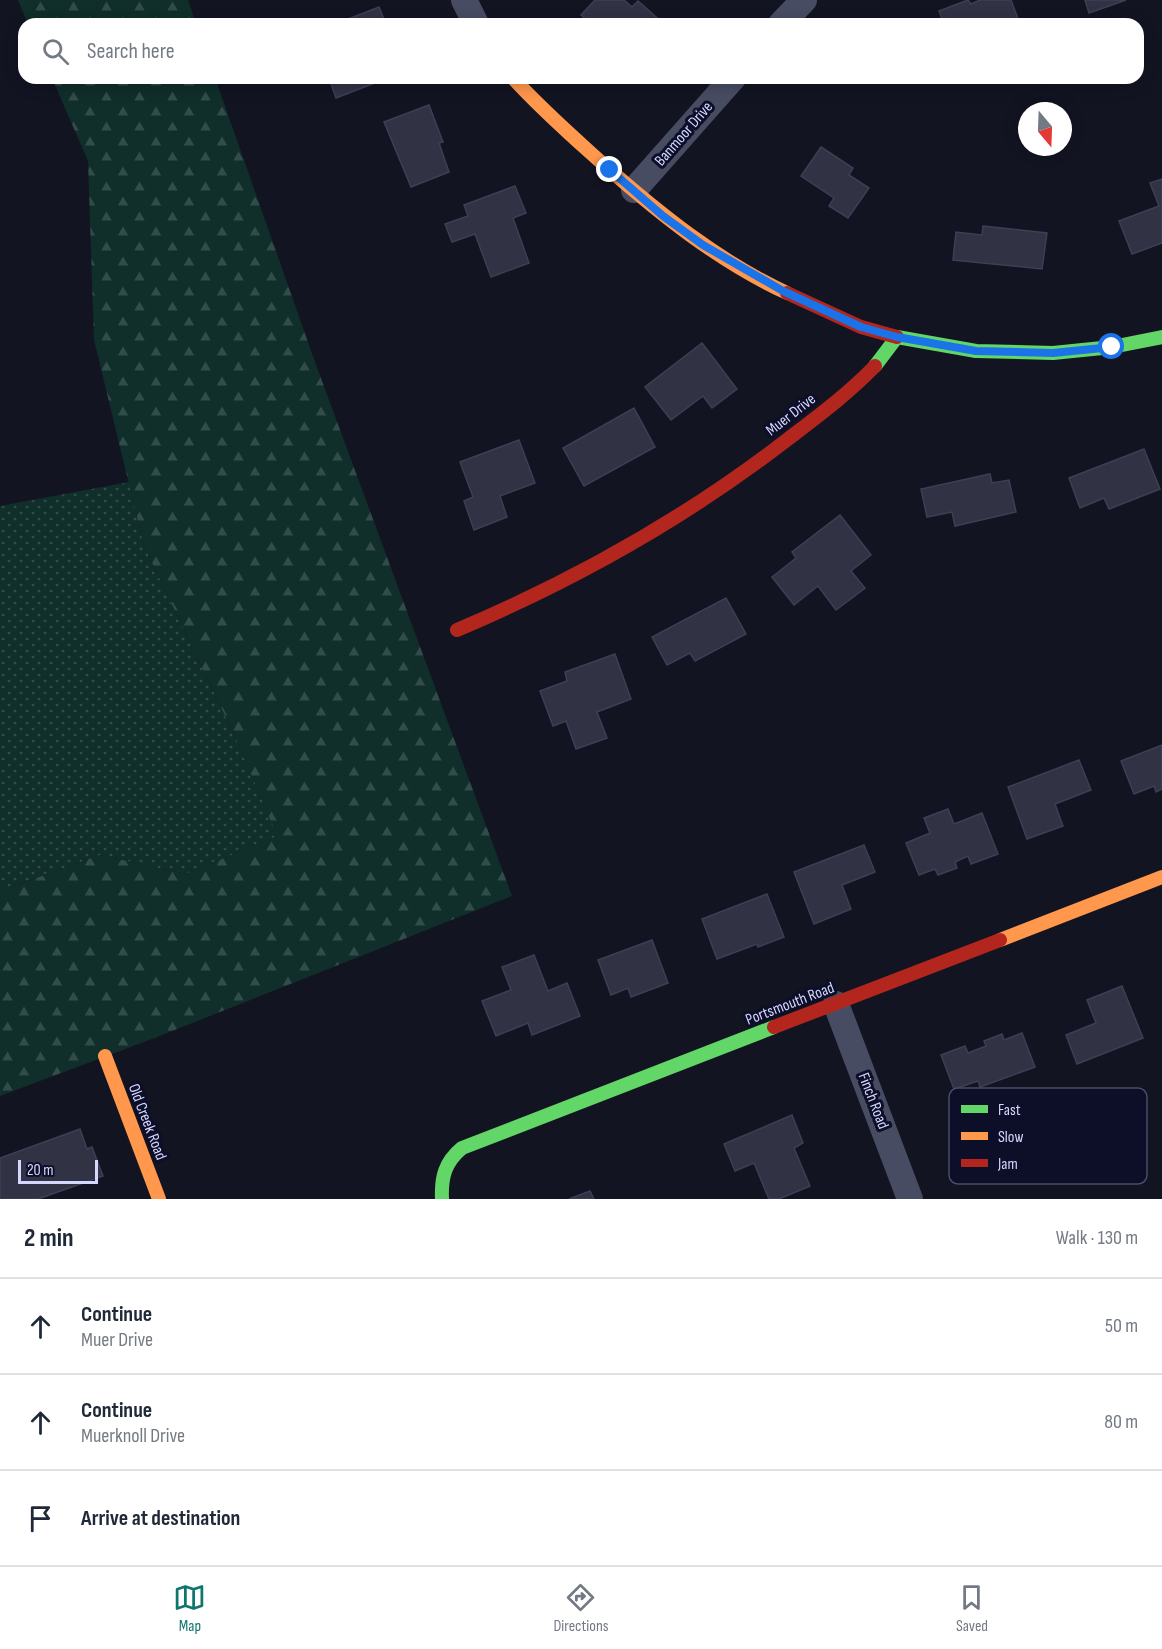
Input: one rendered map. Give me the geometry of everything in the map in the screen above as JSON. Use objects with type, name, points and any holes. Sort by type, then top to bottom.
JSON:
[{"type":"street","points":[[464,0],[473,18]]},
{"type":"street","points":[[787,18],[804,0]]},
{"type":"street","points":[[518,84],[540,108],[679,228],[742,269],[861,327],[897,337],[976,351],[1053,353],[1112,347],[1162,337]]},
{"type":"street","name":"Banmoor Drive","points":[[634,190],[728,84]]},
{"type":"street","name":"Muer Drive","points":[[457,630],[539,594],[603,559],[721,487],[787,440],[853,387],[880,362],[897,337]]},
{"type":"street","name":"Portsmouth Road","points":[[442,1199],[442,1174],[445,1165],[452,1155],[462,1149],[1162,877]]},
{"type":"street","name":"Finch Road","points":[[836,1004],[910,1199]]},
{"type":"street","name":"Old Creek Road","points":[[105,1056],[159,1199]]},
{"type":"green space","points":[[18,0],[188,0],[194,18],[26,18]]},
{"type":"green space","points":[[55,84],[217,84],[315,362],[512,896],[157,1037],[0,1096],[0,891],[100,855],[186,874],[277,836],[239,745],[144,546],[94,340],[88,161]]},
{"type":"green space","points":[[129,482],[144,546],[239,745],[278,836],[186,874],[100,855],[0,891],[0,506]]},
{"type":"building","points":[[595,0],[624,0],[632,7],[638,1],[657,18],[584,18],[581,15]]},
{"type":"building","points":[[968,0],[971,4],[980,0],[1011,0],[1018,18],[942,18],[939,11]]},
{"type":"building","points":[[1085,0],[1126,0],[1089,13]]},
{"type":"building","points":[[379,7],[384,18],[351,18]]},
{"type":"building","points":[[331,84],[372,84],[336,98]]},
{"type":"building","points":[[429,105],[443,142],[439,143],[449,172],[411,187],[384,122]]},
{"type":"building","points":[[821,147],[853,168],[849,175],[869,188],[848,218],[829,206],[834,198],[801,176]]},
{"type":"building","points":[[1162,179],[1162,243],[1132,254],[1119,221],[1159,206],[1150,183]]},
{"type":"building","points":[[515,186],[526,213],[513,218],[529,263],[491,277],[475,234],[452,242],[445,224],[468,216],[464,205]]},
{"type":"building","points":[[983,226],[1047,233],[1042,269],[953,260],[956,232],[982,235]]},
{"type":"building","points":[[702,343],[737,389],[712,408],[703,396],[671,420],[645,387]]},
{"type":"building","points":[[634,408],[655,447],[584,486],[563,448]]},
{"type":"building","points":[[519,440],[535,483],[500,496],[507,517],[474,530],[464,501],[473,497],[460,462]]},
{"type":"building","points":[[1144,449],[1160,489],[1109,509],[1104,498],[1080,508],[1069,478]]},
{"type":"building","points":[[990,474],[992,483],[1009,480],[1016,512],[955,526],[952,512],[927,517],[921,489]]},
{"type":"building","points":[[840,515],[871,555],[851,571],[865,588],[836,610],[818,586],[794,605],[772,577],[796,558],[792,552]]},
{"type":"building","points":[[726,598],[746,634],[695,661],[690,653],[667,665],[652,637]]},
{"type":"building","points":[[615,654],[631,699],[597,712],[607,738],[576,749],[566,721],[553,726],[540,691],[567,681],[565,672]]},
{"type":"building","points":[[1162,745],[1162,789],[1156,792],[1154,786],[1134,794],[1121,761]]},
{"type":"building","points":[[1079,760],[1091,790],[1055,804],[1063,826],[1027,839],[1008,787]]},
{"type":"building","points":[[948,809],[954,824],[982,813],[998,854],[971,864],[968,856],[955,862],[957,868],[938,875],[935,869],[919,875],[906,843],[930,833],[924,818]]},
{"type":"building","points":[[864,845],[875,872],[842,885],[851,909],[814,924],[794,872]]},
{"type":"building","points":[[767,894],[784,937],[717,959],[702,919]]},
{"type":"building","points":[[652,940],[668,983],[631,997],[628,988],[611,995],[598,960]]},
{"type":"building","points":[[534,955],[548,991],[567,983],[580,1016],[532,1035],[528,1023],[496,1036],[482,1001],[511,990],[502,967]]},
{"type":"building","points":[[1122,986],[1143,1038],[1077,1064],[1066,1035],[1096,1023],[1087,1000]]},
{"type":"building","points":[[1022,1033],[1035,1067],[980,1087],[978,1081],[954,1088],[941,1055],[965,1046],[968,1053],[986,1046],[984,1041],[1002,1034],[1004,1040]]},
{"type":"building","points":[[792,1115],[803,1143],[794,1148],[810,1186],[779,1199],[769,1199],[754,1163],[735,1171],[724,1144]]},
{"type":"building","points":[[80,1129],[87,1149],[92,1147],[103,1176],[38,1199],[0,1199],[0,1158]]},
{"type":"building","points":[[590,1191],[594,1199],[569,1199]]},
{"type":"traffic: fast","points":[[875,366],[897,337],[976,351],[1053,353],[1112,347],[1162,337]]},
{"type":"traffic: fast","points":[[442,1199],[445,1170],[462,1148],[774,1027]]},
{"type":"traffic: slow","points":[[519,84],[624,183],[668,218],[713,251],[787,293]]},
{"type":"traffic: slow","points":[[1000,940],[1162,877]]},
{"type":"traffic: slow","points":[[105,1056],[159,1199]]},
{"type":"traffic: jam","points":[[787,293],[861,327],[897,337]]},
{"type":"traffic: jam","points":[[457,630],[587,568],[670,521],[788,439],[844,395],[875,366]]},
{"type":"traffic: jam","points":[[774,1027],[1000,940]]},
{"type":"route","points":[[610,170],[663,216],[703,245],[783,291],[861,327],[897,337],[976,351],[1053,353],[1112,347]]}]
